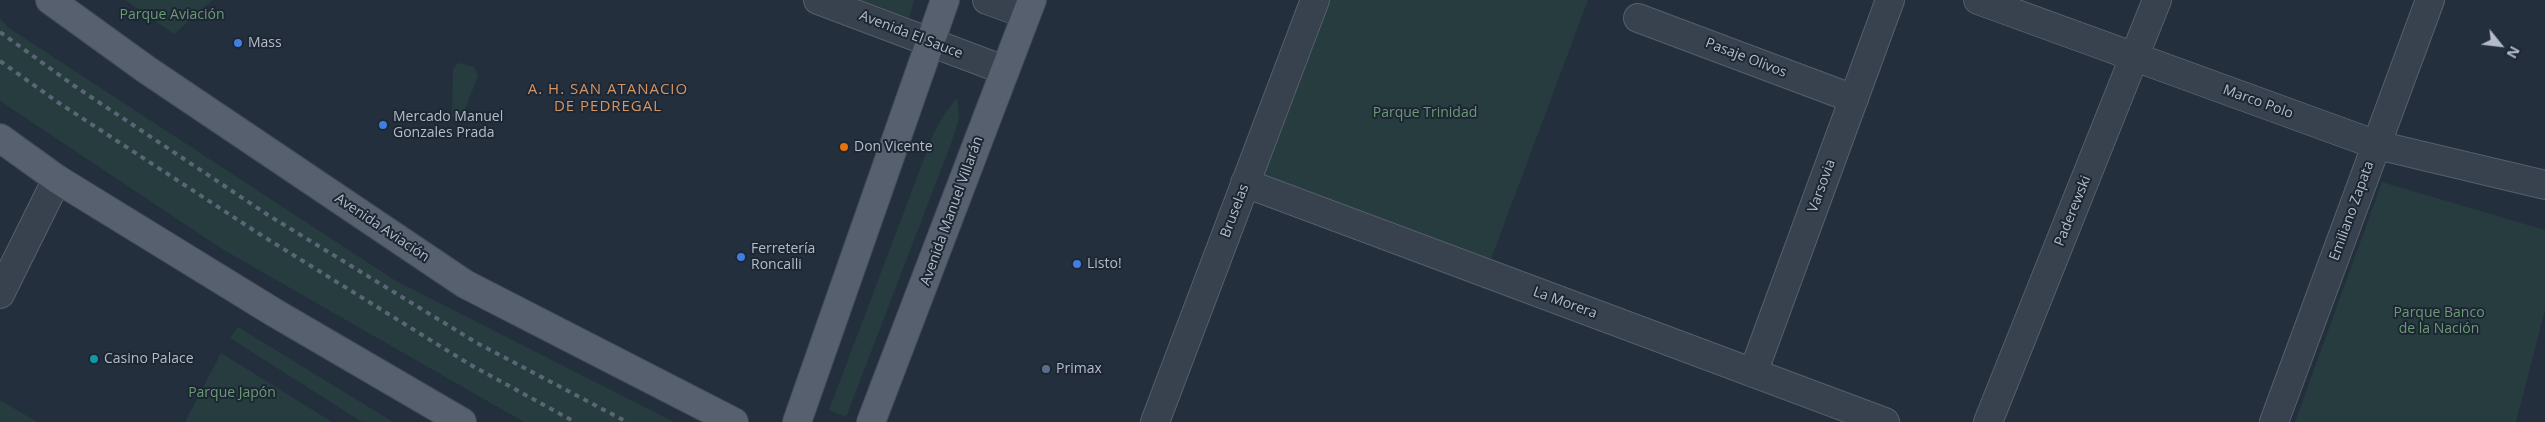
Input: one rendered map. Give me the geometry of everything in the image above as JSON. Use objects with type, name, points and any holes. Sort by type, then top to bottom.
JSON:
[{"type":"main road","name":"Avenida Aviación","points":[[50,0],[147,70],[465,284],[734,422]]},
{"type":"main road","points":[[796,422],[945,0]]},
{"type":"main road","name":"Avenida Manuel Villarán","points":[[871,422],[1029,7]]},
{"type":"main road","points":[[0,138],[57,179],[431,411],[462,422]]},
{"type":"street","name":"Avenida El Sauce","points":[[818,0],[1004,70]]},
{"type":"street","points":[[987,0],[1029,7]]},
{"type":"street","name":"Bruselas","points":[[1156,422],[1315,0]]},
{"type":"street","name":"Varsovia","points":[[1753,373],[1890,0]]},
{"type":"street","name":"Marco Polo","points":[[1978,0],[2377,145],[2545,185]]},
{"type":"street","name":"Paderewski","points":[[1988,422],[2157,0]]},
{"type":"street","name":"Emiliano Zapata","points":[[2274,422],[2430,0]]},
{"type":"street","name":"Pasaje Olivos","points":[[1638,18],[1854,99]]},
{"type":"street","points":[[0,294],[57,179]]},
{"type":"street","name":"La Morera","points":[[1245,183],[1885,422]]},
{"type":"green space","name":"Parque Aviación","points":[[125,0],[213,0],[174,34]]},
{"type":"green space","points":[[861,0],[914,0],[909,18]]},
{"type":"green space","name":"Parque Trinidad","points":[[1330,0],[1588,0],[1491,259],[1264,175]]},
{"type":"green space","points":[[0,19],[9,28],[396,281],[674,422],[524,422],[222,249],[0,101]]},
{"type":"green space","points":[[460,63],[474,67],[478,76],[463,114],[458,119],[452,118],[453,70]]},
{"type":"green space","points":[[957,98],[959,118],[952,141],[846,417],[829,410],[933,135],[945,113]]},
{"type":"green space","name":"Parque Banco de la Nación","points":[[2382,182],[2545,230],[2545,310],[2516,422],[2295,422]]},
{"type":"green space","points":[[238,327],[393,422],[362,422],[230,338]]},
{"type":"green space","name":"Parque Japón","points":[[221,353],[332,422],[185,422]]},
{"type":"green space","points":[[0,400],[37,422],[0,422]]},
{"type":"railway","points":[[0,32],[73,85],[268,215],[477,343],[627,422]]},
{"type":"railway","points":[[0,61],[59,103],[261,235],[469,364],[575,422]]},
{"type":"place","name":"Mass","points":[[238,43]]},
{"type":"place","name":"Mercado Manuel Gonzales Prada","points":[[383,125]]},
{"type":"place","name":"Don Vicente","points":[[844,147]]},
{"type":"place","name":"Ferretería Roncalli","points":[[741,257]]},
{"type":"place","name":"Listo!","points":[[1077,264]]},
{"type":"place","name":"Casino Palace","points":[[94,359]]},
{"type":"place","name":"Primax","points":[[1046,369]]},
{"type":"district","name":"A. H. SAN ATANACIO DE PEDREGAL","points":[[608,98]]}]
